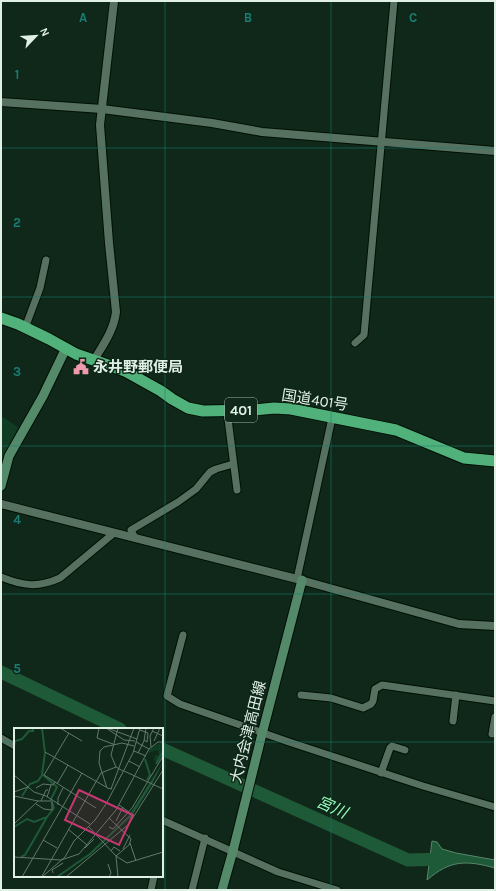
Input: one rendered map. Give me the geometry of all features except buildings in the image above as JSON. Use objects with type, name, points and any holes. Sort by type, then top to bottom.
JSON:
[{"type":"highway","name":"国道401号","points":[[1,318],[25,328],[76,354],[125,371],[188,408],[203,411],[274,408],[291,409],[396,430],[464,458],[495,461]]},
{"type":"main road","points":[[1,486],[9,456],[43,396],[66,348]]},
{"type":"main road","name":"大内会津高田線","points":[[222,890],[234,849],[300,580]]},
{"type":"street","points":[[94,360],[111,329],[115,320],[116,312],[101,131],[114,1]]},
{"type":"street","points":[[355,343],[364,335],[394,1]]},
{"type":"street","points":[[1,102],[102,109],[212,123],[262,132],[495,151]]},
{"type":"street","points":[[25,328],[40,288],[46,260]]},
{"type":"street","points":[[227,411],[237,490]]},
{"type":"street","points":[[300,580],[332,418]]},
{"type":"street","points":[[135,538],[131,530],[178,502],[196,489],[210,472],[233,464]]},
{"type":"street","points":[[1,504],[300,580],[459,624],[495,626]]},
{"type":"street","points":[[1,577],[18,584],[29,585],[51,582],[60,578],[114,533]]},
{"type":"street","points":[[183,635],[167,696],[180,704],[261,735],[495,807]]},
{"type":"street","points":[[301,696],[331,698],[363,708],[371,704],[375,689],[382,685],[495,700]]},
{"type":"street","points":[[453,721],[456,695]]},
{"type":"street","points":[[492,734],[495,717]]},
{"type":"street","points":[[1,738],[14,745]]},
{"type":"street","points":[[381,772],[392,746],[405,750]]},
{"type":"street","points":[[163,820],[234,849],[278,872],[337,890]]},
{"type":"street","points":[[192,890],[205,838]]},
{"type":"street","points":[[151,890],[154,877]]},
{"type":"shaded area","points":[[1,416],[18,427],[1,469]]},
{"type":"shaded area","points":[[432,841],[437,842],[442,849],[495,860],[495,868],[467,863],[451,865],[435,873],[427,880]]},
{"type":"waterway","name":"宮川","points":[[1,672],[118,728]]},
{"type":"waterway","name":"宮川","points":[[163,749],[408,860],[446,859]]},
{"type":"place","name":"永井野郵便局","points":[[81,367]]}]
